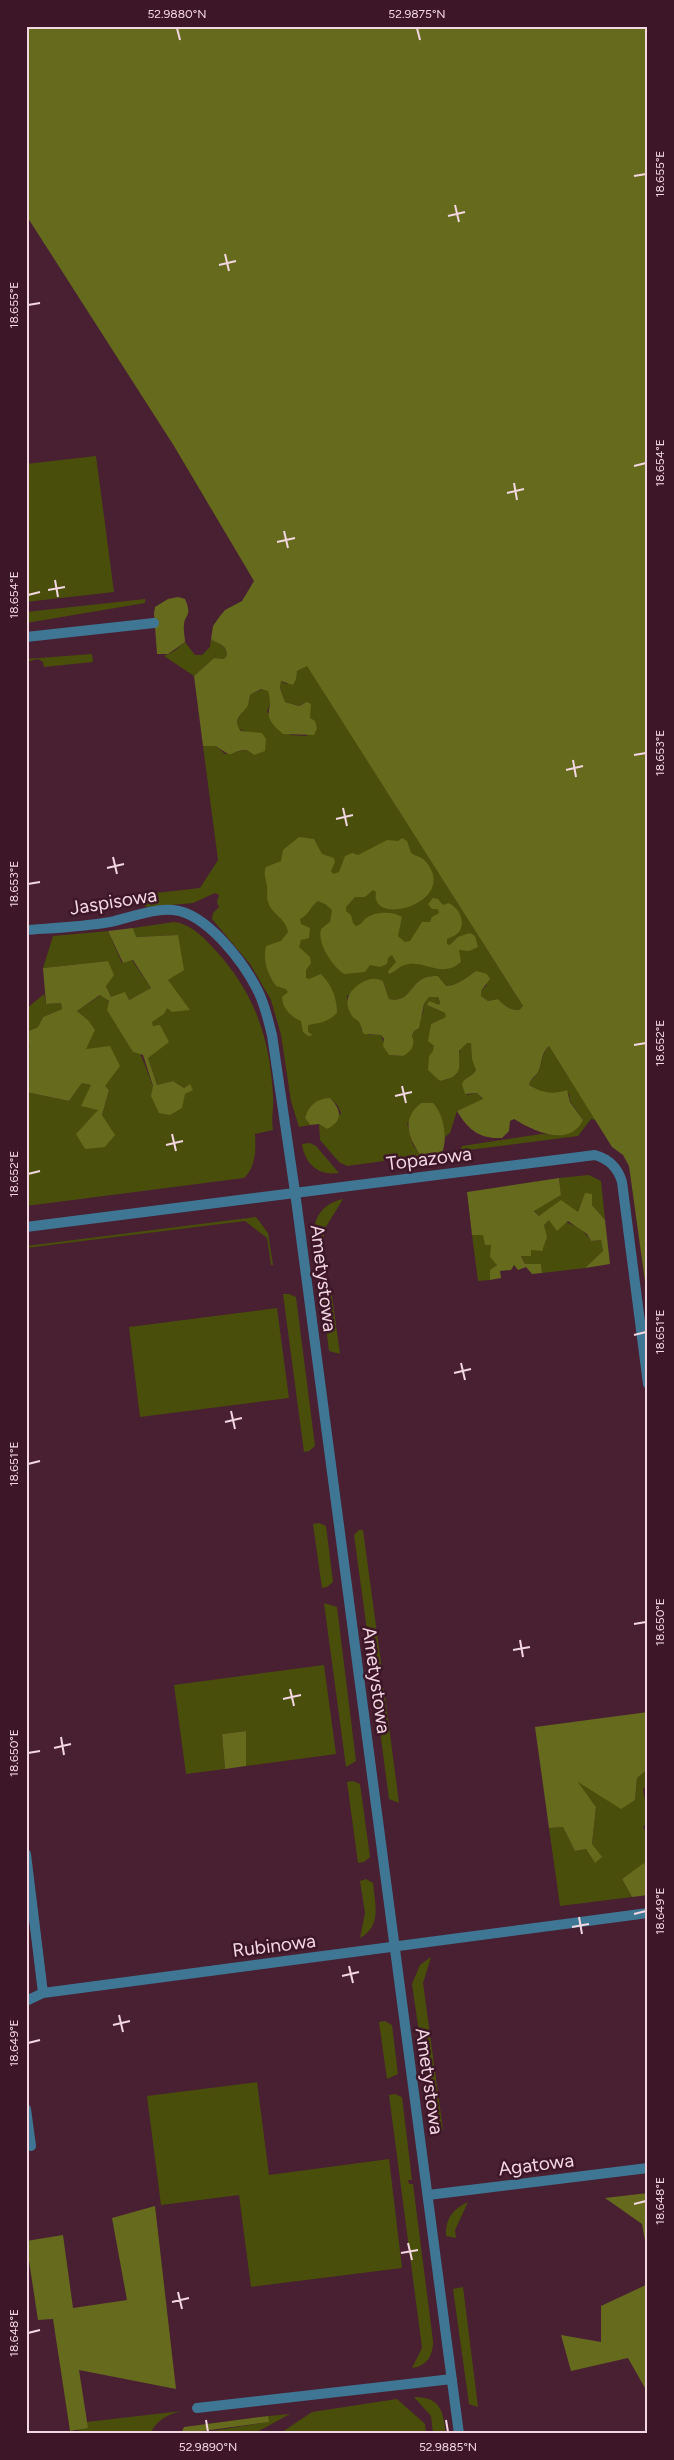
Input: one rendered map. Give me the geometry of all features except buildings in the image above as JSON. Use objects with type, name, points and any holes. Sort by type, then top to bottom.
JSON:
[{"type":"street","points":[[26,637],[154,623]]},
{"type":"street","name":"Jaspisowa","points":[[26,930],[108,922],[171,910],[195,918],[224,943]]},
{"type":"street","name":"Ametystowa","points":[[224,943],[248,974],[266,1010],[273,1044],[295,1192],[459,2434]]},
{"type":"street","name":"Topazowa","points":[[26,1227],[595,1155],[606,1159],[618,1172],[622,1182],[648,1384]]},
{"type":"street","points":[[26,1854],[43,1993]]},
{"type":"street","name":"Rubinowa","points":[[26,2001],[43,1993],[648,1913]]},
{"type":"street","points":[[26,2109],[31,2146]]},
{"type":"street","name":"Agatowa","points":[[428,2195],[648,2168]]},
{"type":"street","points":[[198,2408],[452,2380]]},
{"type":"green space","points":[[26,26],[648,26],[648,1303],[629,1166],[623,1155],[612,1147],[549,1046],[544,1052],[540,1069],[529,1085],[548,1092],[567,1090],[570,1102],[583,1120],[577,1129],[569,1134],[550,1134],[530,1128],[514,1119],[510,1121],[509,1131],[502,1138],[487,1137],[470,1128],[457,1111],[483,1099],[477,1093],[465,1094],[462,1084],[476,1070],[472,1059],[471,1043],[467,1043],[459,1051],[459,1068],[453,1077],[440,1081],[428,1070],[429,1056],[434,1046],[428,1041],[431,1024],[446,1017],[445,1013],[427,1005],[429,1001],[439,1005],[438,997],[429,997],[424,1004],[419,1028],[414,1031],[412,1036],[413,1045],[403,1056],[389,1055],[383,1046],[384,1039],[381,1035],[364,1034],[359,1023],[349,1011],[347,1002],[350,993],[367,980],[383,981],[389,999],[395,1000],[404,997],[418,982],[426,977],[438,976],[446,986],[450,986],[462,981],[476,971],[487,974],[490,979],[481,991],[481,996],[488,1001],[498,999],[505,1006],[512,1009],[519,1010],[523,1006],[307,666],[297,671],[293,685],[281,681],[280,688],[285,702],[299,706],[307,702],[311,704],[310,718],[315,721],[317,728],[314,735],[283,734],[271,722],[269,717],[270,698],[268,691],[261,689],[250,695],[248,706],[238,718],[237,724],[241,731],[262,733],[266,739],[265,751],[254,755],[247,750],[230,754],[216,746],[203,746],[194,676],[214,658],[224,659],[227,655],[223,646],[211,639],[213,626],[225,610],[242,601],[254,581],[174,446],[26,215]]},
{"type":"green space","points":[[96,456],[114,592],[26,602],[26,464]]},
{"type":"green space","points":[[178,597],[185,599],[188,609],[184,622],[185,642],[168,654],[157,654],[155,607],[168,599]]},
{"type":"green space","points":[[145,599],[145,603],[26,623],[26,612]]},
{"type":"green space","points":[[211,639],[223,646],[227,655],[224,659],[214,658],[194,676],[164,656],[185,642],[195,655],[202,655],[210,647]]},
{"type":"green space","points":[[92,654],[93,662],[44,667],[43,662],[38,659],[26,662],[26,659]]},
{"type":"green space","points":[[307,665],[523,1006],[519,1010],[512,1009],[505,1006],[498,999],[488,1001],[481,996],[481,991],[487,985],[476,971],[462,981],[450,986],[446,986],[438,976],[426,977],[418,982],[404,997],[395,1000],[389,999],[383,981],[347,996],[349,1009],[361,1024],[361,1030],[369,1035],[381,1035],[389,1055],[403,1056],[423,1012],[424,1004],[429,997],[438,997],[439,1005],[427,1005],[445,1013],[447,1017],[431,1024],[429,1041],[434,1046],[439,1081],[457,1074],[458,1056],[461,1049],[467,1042],[471,1043],[476,1070],[464,1080],[467,1095],[477,1093],[483,1100],[457,1111],[450,1133],[444,1138],[443,1122],[407,1123],[413,1145],[421,1156],[347,1166],[339,1162],[320,1140],[319,1124],[327,1129],[341,1113],[338,1106],[330,1098],[305,1118],[310,1125],[299,1127],[291,1101],[281,1035],[271,1000],[250,964],[212,919],[213,913],[219,907],[217,902],[219,895],[215,893],[193,903],[148,907],[142,904],[138,895],[200,888],[218,860],[203,746],[216,746],[225,754],[247,750],[254,755],[247,732],[238,728],[237,721],[248,704],[250,695],[262,689],[268,690],[271,700],[267,712],[290,735],[307,736],[310,713],[302,703],[300,706],[285,702],[280,688],[281,681],[286,684],[297,671]]},
{"type":"green space","points":[[299,837],[314,839],[322,854],[334,858],[335,862],[331,871],[333,874],[339,872],[345,856],[352,853],[358,855],[387,840],[398,841],[402,838],[407,841],[411,853],[422,858],[427,863],[433,876],[432,888],[425,898],[414,905],[402,909],[390,909],[381,906],[376,898],[376,892],[373,890],[365,897],[355,897],[346,907],[346,911],[351,915],[353,923],[356,926],[369,916],[378,913],[398,915],[402,917],[398,936],[405,942],[410,941],[422,922],[430,922],[432,917],[439,913],[438,909],[432,909],[428,904],[433,898],[438,899],[443,905],[448,903],[452,905],[461,916],[461,929],[457,934],[447,939],[447,944],[450,945],[458,937],[470,933],[475,936],[478,947],[469,951],[459,950],[461,962],[448,969],[409,964],[389,974],[388,971],[396,962],[392,955],[388,958],[387,964],[380,967],[370,965],[365,972],[344,974],[330,960],[323,947],[320,935],[321,929],[330,922],[332,910],[318,901],[300,919],[301,924],[310,928],[309,938],[301,940],[299,947],[310,957],[311,963],[306,970],[306,978],[309,979],[321,974],[325,978],[333,992],[337,1013],[320,1023],[308,1025],[308,1032],[313,1035],[308,1036],[303,1032],[301,1021],[291,1015],[285,1008],[282,997],[288,992],[286,989],[276,986],[265,962],[266,946],[281,941],[288,932],[285,923],[268,902],[265,870],[266,867],[281,861],[283,850]]},
{"type":"green space","points":[[174,922],[187,926],[208,942],[230,968],[251,1001],[264,1036],[268,1055],[273,1096],[273,1130],[255,1134],[253,1163],[244,1178],[26,1206],[26,1092],[69,1101],[82,1083],[92,1085],[102,1115],[109,1090],[105,1086],[86,1049],[88,1020],[77,1011],[101,995],[118,1012],[125,1024],[139,1050],[153,1087],[185,1094],[190,1084],[184,1088],[173,1081],[157,1085],[148,1058],[153,1026],[151,1022],[164,1014],[168,980],[178,935],[135,937],[133,928]]},
{"type":"green space","points":[[133,928],[136,937],[178,935],[184,970],[168,980],[190,1010],[172,1012],[167,1008],[164,1014],[152,1022],[153,1026],[160,1025],[169,1042],[148,1058],[157,1085],[173,1081],[184,1088],[190,1084],[193,1090],[185,1094],[182,1108],[170,1115],[159,1113],[151,1096],[153,1086],[143,1055],[133,1052],[107,1010],[109,1001],[100,995],[77,1011],[88,1020],[95,1030],[86,1049],[110,1046],[120,1066],[105,1086],[109,1090],[102,1115],[115,1135],[105,1147],[85,1149],[76,1134],[98,1110],[81,1106],[91,1085],[82,1083],[69,1101],[26,1092],[26,1048],[30,1047],[26,1043],[26,1032],[38,1027],[43,1017],[62,1009],[61,1003],[46,1004],[43,968],[108,961],[114,975],[106,986],[111,997],[125,992],[129,1000],[151,988],[133,960],[123,963],[108,931]]},
{"type":"green space","points":[[108,931],[122,963],[132,960],[151,988],[129,1000],[111,997],[106,986],[108,961],[43,968],[53,936]]},
{"type":"green space","points":[[44,994],[46,1004],[61,1003],[62,1009],[43,1017],[38,1027],[26,1032],[26,1009]]},
{"type":"green space","points":[[549,1046],[596,1120],[591,1119],[578,1136],[460,1151],[462,1146],[541,1134],[558,1135],[583,1120],[570,1101],[569,1094],[544,1093],[529,1085],[536,1076]]},
{"type":"green space","points":[[330,1098],[339,1111],[336,1122],[327,1129],[319,1124],[310,1125],[305,1118],[311,1106],[317,1101]]},
{"type":"green space","points":[[421,1103],[433,1103],[440,1114],[445,1134],[442,1153],[421,1156],[410,1135],[409,1122],[411,1115]]},
{"type":"green space","points":[[310,1143],[316,1146],[339,1173],[325,1173],[309,1163],[302,1144]]},
{"type":"green space","points":[[589,1175],[601,1181],[605,1220],[592,1205],[592,1194],[585,1194],[578,1212],[539,1216],[534,1210],[561,1195],[559,1178]]},
{"type":"green space","points":[[559,1178],[561,1195],[534,1211],[539,1216],[561,1200],[578,1212],[585,1193],[592,1194],[592,1205],[605,1220],[610,1264],[585,1268],[603,1251],[601,1240],[591,1241],[587,1234],[568,1221],[557,1231],[549,1220],[544,1225],[547,1237],[542,1251],[531,1250],[531,1256],[521,1256],[525,1264],[541,1264],[542,1273],[532,1274],[526,1267],[518,1270],[514,1265],[511,1270],[500,1271],[501,1278],[490,1280],[490,1270],[497,1265],[490,1257],[491,1245],[485,1245],[483,1235],[472,1235],[467,1192]]},
{"type":"green space","points":[[343,1199],[324,1230],[324,1238],[315,1239],[315,1225],[320,1213],[330,1204]]},
{"type":"green space","points":[[256,1217],[268,1233],[273,1265],[271,1265],[267,1238],[245,1221],[26,1248],[26,1246]]},
{"type":"green space","points":[[549,1220],[562,1221],[573,1225],[583,1231],[591,1241],[601,1240],[603,1251],[585,1268],[542,1273],[541,1264],[525,1264],[521,1255],[531,1256],[531,1250],[546,1237],[544,1225]]},
{"type":"green space","points":[[472,1235],[483,1235],[491,1245],[497,1265],[490,1271],[490,1280],[478,1281]]},
{"type":"green space","points":[[331,1289],[340,1354],[329,1351],[322,1295]]},
{"type":"green space","points":[[283,1294],[296,1297],[315,1446],[309,1451],[304,1452]]},
{"type":"green space","points":[[277,1308],[289,1398],[140,1417],[129,1327]]},
{"type":"green space","points":[[319,1523],[326,1526],[333,1582],[327,1587],[322,1588],[313,1524]]},
{"type":"green space","points":[[359,1530],[363,1530],[382,1670],[372,1667],[354,1535]]},
{"type":"green space","points":[[324,1603],[337,1607],[356,1761],[346,1767]]},
{"type":"green space","points":[[324,1665],[336,1754],[246,1766],[246,1731],[222,1734],[225,1769],[186,1774],[174,1685]]},
{"type":"green space","points":[[384,1688],[399,1803],[389,1799],[375,1693]]},
{"type":"green space","points":[[648,1712],[648,1769],[637,1778],[635,1800],[621,1809],[578,1782],[596,1807],[592,1844],[602,1857],[595,1863],[586,1849],[575,1851],[563,1827],[549,1828],[535,1727]]},
{"type":"green space","points":[[246,1731],[246,1766],[225,1769],[222,1734]]},
{"type":"green space","points":[[648,1769],[648,1786],[643,1789],[648,1819],[643,1828],[648,1832],[648,1871],[644,1864],[622,1879],[632,1897],[560,1906],[549,1828],[563,1827],[575,1851],[586,1849],[595,1863],[592,1844],[596,1807],[577,1781],[635,1800],[637,1778]]},
{"type":"green space","points":[[353,1781],[360,1784],[370,1857],[364,1862],[358,1863],[347,1782]]},
{"type":"green space","points":[[644,1863],[648,1871],[648,1895],[632,1897],[622,1879]]},
{"type":"green space","points":[[366,1879],[373,1883],[376,1914],[372,1927],[360,1938],[365,1913],[360,1881]]},
{"type":"green space","points":[[431,1957],[423,1983],[443,2130],[433,2128],[412,1984],[420,1965]]},
{"type":"green space","points":[[385,2021],[392,2025],[398,2074],[387,2079],[379,2022]]},
{"type":"green space","points":[[257,2082],[269,2175],[389,2159],[402,2268],[251,2287],[239,2195],[161,2205],[147,2096]]},
{"type":"green space","points":[[395,2094],[402,2097],[412,2180],[408,2180],[409,2184],[413,2184],[433,2341],[432,2351],[425,2363],[412,2368],[422,2348],[389,2095]]},
{"type":"green space","points":[[648,2193],[648,2257],[642,2224],[605,2198]]},
{"type":"green space","points":[[468,2202],[455,2230],[456,2238],[446,2236],[447,2224],[451,2215]]},
{"type":"green space","points":[[155,2206],[176,2389],[79,2370],[88,2428],[70,2431],[53,2319],[38,2320],[26,2241],[63,2235],[73,2308],[127,2300],[112,2218]]},
{"type":"green space","points":[[648,2284],[648,2388],[645,2388],[628,2358],[571,2371],[561,2335],[601,2342],[601,2306]]},
{"type":"green space","points":[[463,2287],[478,2407],[469,2404],[453,2289]]},
{"type":"green space","points":[[414,2397],[430,2400],[439,2407],[444,2419],[446,2434],[433,2434],[431,2416]]},
{"type":"green space","points":[[397,2399],[425,2424],[426,2434],[279,2434],[312,2412]]},
{"type":"green space","points":[[182,2411],[171,2414],[163,2419],[150,2434],[79,2434],[78,2423]]},
{"type":"green space","points":[[290,2414],[253,2434],[193,2434],[268,2422],[268,2416]]},
{"type":"green space","points":[[268,2416],[269,2422],[181,2434],[184,2427]]}]
